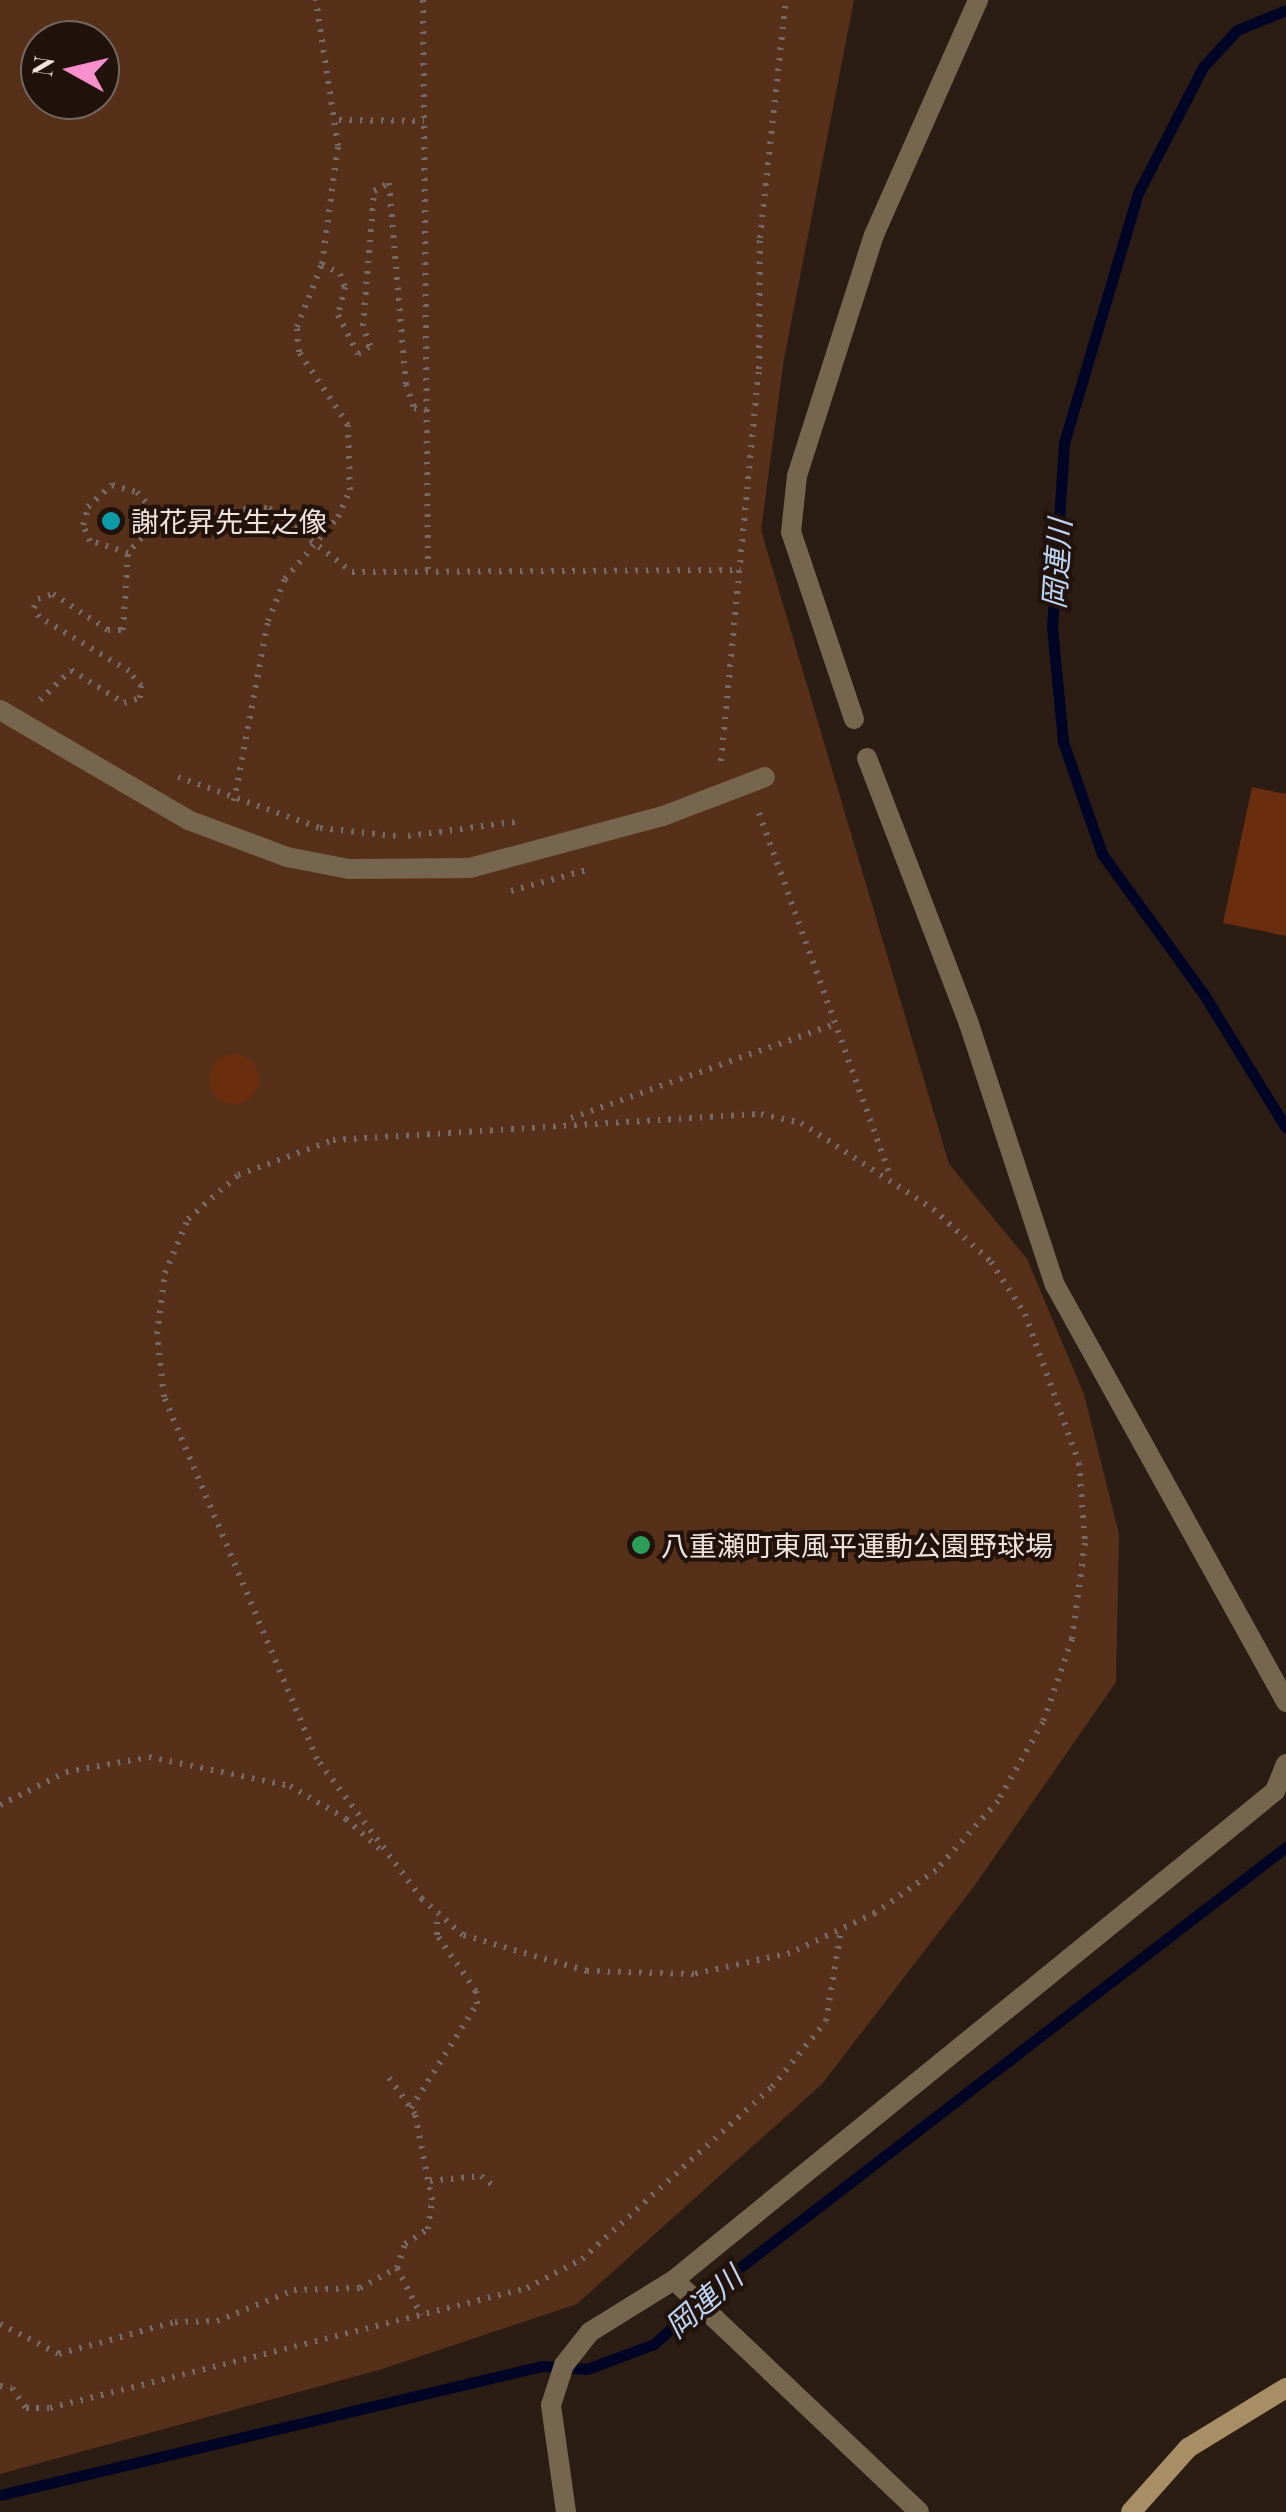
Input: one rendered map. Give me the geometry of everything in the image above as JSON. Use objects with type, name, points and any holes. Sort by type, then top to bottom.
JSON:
[{"type":"street","points":[[854,719],[791,532],[797,476],[874,235],[978,0]]},
{"type":"street","points":[[0,710],[188,820],[288,857],[350,869],[470,868],[663,816],[765,777]]},
{"type":"street","points":[[867,758],[970,1024],[1054,1285],[1286,1702]]},
{"type":"street","points":[[566,2512],[551,2405],[564,2366],[590,2332],[674,2280],[1275,1791],[1286,1764]]},
{"type":"street","points":[[674,2280],[919,2512]]},
{"type":"street","points":[[1132,2512],[1188,2448],[1286,2388]]},
{"type":"path","points":[[234,801],[268,620],[285,579],[314,546],[350,490],[352,456],[348,425],[299,352],[298,327],[322,264],[339,120],[316,0]]},
{"type":"path","points":[[423,0],[428,571]]},
{"type":"path","points":[[721,761],[760,368],[760,238],[786,0]]},
{"type":"path","points":[[339,120],[424,122]]},
{"type":"path","points":[[322,264],[340,274],[345,286],[338,314],[358,354],[370,346],[363,326],[374,191],[388,183],[406,384],[414,408],[427,410]]},
{"type":"path","points":[[39,701],[71,670],[124,702],[140,698],[141,686],[129,672],[39,618],[34,608],[53,594],[108,630],[123,630],[128,552],[148,530],[149,515],[137,492],[112,485],[88,508],[84,525],[90,541],[128,552]]},
{"type":"path","points":[[149,515],[269,508],[352,572],[741,570]]},
{"type":"path","points":[[30,696],[54,710]]},
{"type":"path","points":[[703,767],[738,758]]},
{"type":"path","points":[[163,771],[234,801],[320,828],[402,837],[524,821]]},
{"type":"path","points":[[759,814],[890,1177]]},
{"type":"path","points":[[561,1122],[836,1024]]},
{"type":"path","points":[[761,1114],[801,1123],[890,1177],[991,1262],[1026,1314],[1078,1462],[1085,1543],[1066,1656],[1044,1722],[998,1801],[936,1870],[841,1929],[790,1953],[694,1974],[587,1972],[462,1935],[437,1913],[316,1759],[164,1397],[156,1334],[165,1272],[188,1219],[238,1175],[333,1140],[561,1122],[761,1114]]},
{"type":"path","points":[[0,1805],[66,1772],[148,1758],[290,1786],[346,1819],[393,1861]]},
{"type":"path","points":[[411,2108],[477,2004],[476,1991],[437,1935],[437,1913]]},
{"type":"path","points":[[0,2386],[12,2388],[26,2408],[50,2408],[527,2288],[582,2258],[772,2086],[826,2021],[841,1929]]},
{"type":"path","points":[[0,2324],[59,2354],[175,2322],[217,2321],[294,2290],[360,2288],[397,2268],[405,2244],[428,2229],[429,2181],[411,2108],[385,2072]]},
{"type":"path","points":[[429,2181],[481,2176],[491,2184]]},
{"type":"path","points":[[397,2268],[422,2314]]},
{"type":"shaded area","points":[[0,0],[854,0],[784,359],[761,530],[949,1164],[1027,1259],[1084,1394],[1119,1534],[1116,1682],[975,1885],[822,2084],[577,2304],[379,2370],[0,2474]]},
{"type":"building","points":[[1252,787],[1286,794],[1286,936],[1223,923]]},
{"type":"building","points":[[234,1054],[252,1061],[259,1079],[252,1097],[234,1104],[216,1097],[209,1079],[216,1061]]},
{"type":"waterway","name":"岡連川","points":[[1286,10],[1237,30],[1203,67],[1138,193],[1064,443],[1052,627],[1063,742],[1102,854],[1203,993],[1286,1128]]},
{"type":"waterway","name":"岡連川","points":[[0,2495],[542,2366],[587,2369],[654,2344],[725,2279],[1286,1847]]},
{"type":"place","name":"謝花昇先生之像","points":[[111,521]]},
{"type":"place","name":"八重瀬町東風平運動公園野球場","points":[[641,1545]]}]
